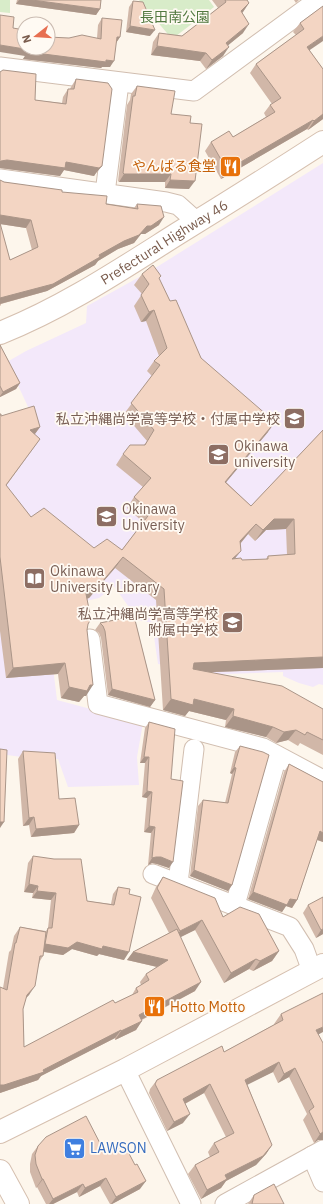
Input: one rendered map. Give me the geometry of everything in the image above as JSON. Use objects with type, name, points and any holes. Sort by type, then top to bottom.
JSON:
[{"type":"street","points":[[0,68],[194,91],[318,0]]},
{"type":"street","points":[[105,193],[119,83]]},
{"type":"street","name":"Prefectural Highway 46","points":[[0,333],[89,289],[323,142]]},
{"type":"street","points":[[0,179],[166,202],[178,206],[197,222]]},
{"type":"street","points":[[90,639],[98,704],[263,748],[323,780]]},
{"type":"street","points":[[178,883],[194,749]]},
{"type":"street","points":[[235,906],[277,756]]},
{"type":"street","points":[[0,1132],[125,1070],[318,968],[290,927],[153,874]]},
{"type":"street","points":[[125,1070],[191,1204]]},
{"type":"street","points":[[225,1204],[318,1153],[323,1182]]},
{"type":"street","points":[[0,1170],[18,1204]]},
{"type":"shaded area","points":[[323,163],[323,685],[319,684],[313,687],[299,683],[283,676],[283,672],[168,676],[167,665],[158,664],[152,623],[138,620],[114,586],[99,598],[46,610],[57,700],[143,723],[137,757],[139,785],[68,787],[58,759],[36,759],[0,754],[0,447],[36,440],[30,411],[7,362],[26,351],[86,323],[87,306],[152,270]]},
{"type":"green space","points":[[0,0],[10,0],[10,13],[0,12]]},
{"type":"green space","name":"長田南公園","points":[[139,0],[209,0],[214,7],[172,39]]},
{"type":"building","points":[[32,0],[101,0],[100,9]]},
{"type":"building","points":[[225,0],[247,0],[249,3],[241,11],[249,24],[226,43],[229,47],[212,60],[206,53],[157,46],[159,33],[182,36],[226,2]]},
{"type":"building","points":[[133,1],[143,2],[155,30],[130,26]]},
{"type":"building","points":[[323,6],[323,36],[307,47],[323,69],[323,114],[314,121],[313,120],[227,170],[211,142],[229,131],[233,137],[275,112],[270,105],[281,98],[256,64],[304,29],[300,23]]},
{"type":"building","points":[[0,15],[14,17],[13,28],[16,29],[16,48],[0,45]]},
{"type":"building","points":[[102,18],[122,20],[120,37],[117,37],[114,61],[106,60],[106,62],[56,56],[56,37],[69,38],[82,35],[101,39]]},
{"type":"building","points":[[3,70],[36,74],[35,100],[66,104],[68,89],[74,89],[76,79],[108,83],[112,89],[102,166],[99,168],[66,162],[65,168],[7,160],[0,162],[0,72]]},
{"type":"building","points":[[137,86],[175,91],[171,114],[191,116],[190,123],[202,124],[195,181],[170,180],[171,174],[123,173],[133,96],[135,96]]},
{"type":"building","points":[[0,180],[4,182],[62,190],[62,192],[107,196],[106,204],[138,209],[137,204],[161,206],[164,217],[151,226],[147,226],[139,235],[124,241],[99,255],[100,257],[53,284],[0,298],[0,223],[10,260],[38,247],[31,220],[0,215]]},
{"type":"building","points":[[153,265],[161,276],[159,278],[170,301],[176,300],[201,358],[275,422],[225,482],[251,506],[323,430],[323,657],[194,663],[193,669],[282,686],[323,709],[323,740],[307,732],[305,735],[296,730],[284,732],[273,727],[233,716],[234,709],[194,699],[193,705],[171,699],[164,589],[123,557],[97,588],[85,589],[91,619],[87,630],[93,685],[90,685],[87,691],[69,687],[65,663],[13,668],[0,557],[0,414],[1,416],[34,406],[40,427],[30,430],[40,439],[6,485],[31,517],[44,508],[94,548],[107,539],[122,550],[151,512],[134,497],[151,478],[123,454],[130,445],[145,445],[154,430],[131,403],[160,365],[154,361],[167,348],[154,310],[149,312],[141,295],[149,284],[142,274]],"holes":[[[274,519],[294,519],[295,554],[268,556],[268,559],[232,559],[241,551],[240,541],[256,524],[263,530]]]},
{"type":"building","points":[[0,345],[20,383],[3,392],[0,386]]},
{"type":"building","points":[[134,616],[155,700],[112,689],[105,631],[100,623]]},
{"type":"building","points":[[149,722],[175,729],[171,779],[183,781],[173,862],[161,857],[152,858],[155,827],[149,826],[152,792],[147,791],[149,757],[144,757]]},
{"type":"building","points":[[240,746],[269,755],[232,885],[194,870],[203,800],[228,803],[236,768],[234,767]]},
{"type":"building","points":[[0,749],[7,750],[4,822],[0,822]]},
{"type":"building","points":[[23,751],[55,753],[59,799],[75,798],[79,825],[36,829],[34,817],[29,818]]},
{"type":"building","points":[[289,764],[323,782],[323,833],[320,831],[297,900],[290,899],[287,905],[253,892]]},
{"type":"building","points":[[33,856],[54,859],[81,859],[87,901],[114,905],[118,887],[130,889],[129,894],[141,897],[129,952],[103,946],[102,949],[77,942],[68,948],[45,944],[48,928],[52,928],[56,893],[37,891],[38,886],[29,884]]},
{"type":"building","points":[[163,877],[215,898],[223,917],[240,907],[259,914],[279,951],[260,961],[256,959],[231,973],[202,920],[180,931],[157,888]]},
{"type":"building","points":[[323,897],[323,929],[321,930],[308,905]]},
{"type":"building","points":[[20,927],[46,932],[43,956],[40,956],[35,986],[27,995],[23,1009],[24,1047],[113,1000],[115,1003],[138,992],[136,988],[149,980],[146,974],[168,960],[133,952],[177,929],[201,982],[139,1015],[142,1021],[121,1030],[43,1070],[44,1072],[0,1085],[0,987],[7,990],[15,943]]},
{"type":"building","points":[[323,993],[323,1027],[316,1030],[323,1043],[323,1132],[320,1134],[309,1111],[314,1107],[295,1068],[284,1074],[279,1062],[245,1080],[272,1145],[263,1156],[225,1175],[227,1179],[207,1190],[195,1165],[219,1152],[214,1143],[234,1133],[210,1084],[183,1099],[190,1114],[174,1122],[155,1084],[157,1080],[222,1046],[224,1052],[283,1020],[281,1014]]},
{"type":"building","points":[[86,1116],[104,1151],[123,1142],[135,1165],[137,1164],[146,1181],[116,1197],[106,1178],[85,1188],[83,1184],[53,1199],[36,1164],[35,1155],[38,1146],[46,1137]]},
{"type":"building","points":[[274,1184],[284,1204],[252,1204],[254,1195]]},
{"type":"place","name":"やんばる食堂","points":[[231,166]]},
{"type":"place","name":"私立沖縄尚学高等学校・付属中学校","points":[[295,419]]},
{"type":"place","name":"Okinawa university","points":[[218,454]]},
{"type":"place","name":"Okinawa University","points":[[107,517]]},
{"type":"place","name":"Okinawa University Library","points":[[35,579]]},
{"type":"place","name":"私立沖縄尚学高等学校 附属中学校","points":[[233,622]]},
{"type":"place","name":"Hotto Motto","points":[[155,1007]]},
{"type":"place","name":"LAWSON","points":[[74,1148]]}]
